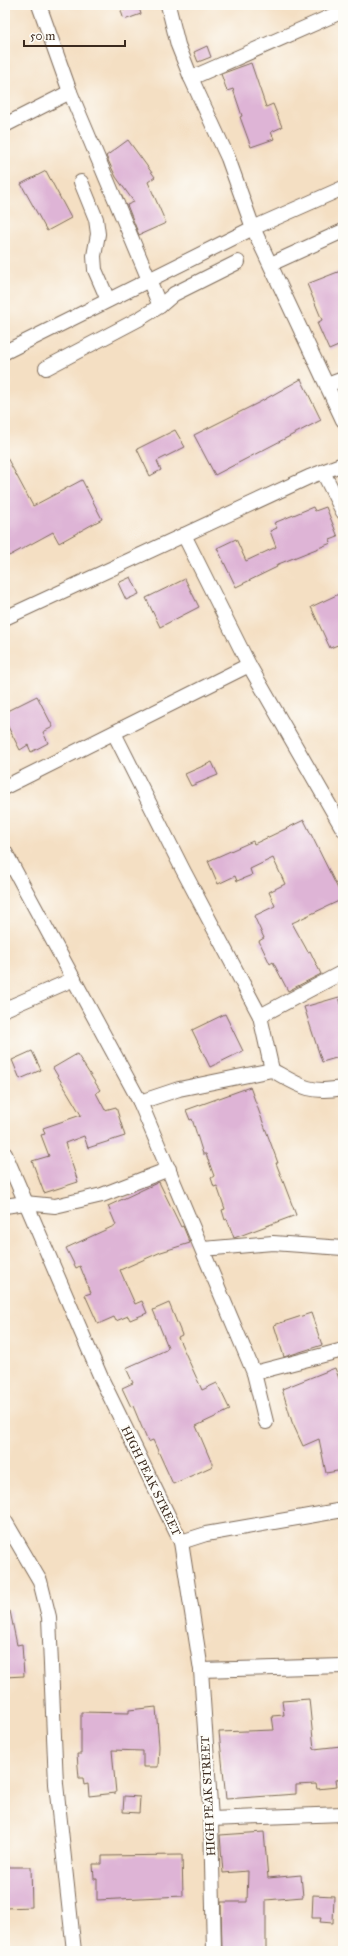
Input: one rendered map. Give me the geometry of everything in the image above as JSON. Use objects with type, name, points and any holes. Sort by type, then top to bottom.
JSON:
[{"type":"street","points":[[39,5],[70,92],[160,306]]},
{"type":"street","points":[[168,5],[178,45],[191,78],[228,158],[253,228],[343,420]]},
{"type":"street","points":[[191,78],[343,11]]},
{"type":"street","points":[[5,125],[70,92]]},
{"type":"street","points":[[81,182],[97,228],[95,270],[108,300]]},
{"type":"street","points":[[5,352],[253,228],[343,188]]},
{"type":"street","points":[[271,264],[343,231]]},
{"type":"street","points":[[46,368],[139,319],[160,306],[174,294],[238,262]]},
{"type":"street","points":[[327,385],[343,379]]},
{"type":"street","points":[[5,618],[343,464]]},
{"type":"street","points":[[323,472],[343,512]]},
{"type":"street","points":[[184,536],[249,665],[343,829]]},
{"type":"street","points":[[5,787],[249,665]]},
{"type":"street","points":[[114,733],[183,870],[260,1016],[272,1070]]},
{"type":"street","points":[[5,852],[140,1102],[254,1373],[266,1422]]},
{"type":"street","points":[[260,1016],[343,972]]},
{"type":"street","points":[[5,1009],[74,979]]},
{"type":"street","points":[[140,1102],[179,1089],[272,1070],[311,1090],[326,1091],[343,1088]]},
{"type":"street","name":"HIGH PEAK STREET","points":[[5,1154],[102,1380],[181,1542],[201,1670],[211,1819],[214,1951]]},
{"type":"street","points":[[5,1206],[25,1203],[55,1206],[102,1194],[169,1169]]},
{"type":"street","points":[[203,1249],[273,1243],[343,1248]]},
{"type":"street","points":[[254,1373],[343,1350]]},
{"type":"street","points":[[181,1542],[206,1534],[343,1510]]},
{"type":"street","points":[[5,1521],[40,1580],[49,1617],[56,1784],[74,1951]]},
{"type":"street","points":[[201,1670],[343,1666]]},
{"type":"street","points":[[211,1819],[343,1814]]},
{"type":"building","points":[[138,5],[141,14],[124,20],[121,11]]},
{"type":"building","points":[[207,46],[211,57],[198,62],[194,52]]},
{"type":"building","points":[[251,63],[266,107],[273,104],[282,127],[271,132],[274,139],[251,147],[240,117],[242,116],[233,89],[227,91],[221,74]]},
{"type":"building","points":[[128,140],[155,177],[148,182],[166,223],[139,235],[127,205],[134,202],[116,177],[106,156]]},
{"type":"building","points":[[46,171],[71,218],[47,231],[21,184]]},
{"type":"building","points":[[343,270],[343,344],[329,350],[317,323],[322,320],[307,284]]},
{"type":"building","points":[[301,379],[321,420],[215,475],[194,435],[260,402]]},
{"type":"building","points":[[175,430],[185,447],[157,461],[161,470],[150,476],[137,449]]},
{"type":"building","points":[[5,454],[33,506],[82,480],[102,519],[59,543],[53,532],[9,556],[5,549]]},
{"type":"building","points":[[313,507],[315,511],[326,507],[338,537],[330,540],[331,543],[276,565],[277,567],[236,587],[217,548],[236,539],[246,561],[276,547],[270,531],[277,528],[274,523]]},
{"type":"building","points":[[131,577],[139,594],[126,600],[118,583]]},
{"type":"building","points":[[185,579],[199,607],[160,627],[146,598]]},
{"type":"building","points":[[343,592],[343,643],[330,648],[311,607]]},
{"type":"building","points":[[37,696],[53,727],[43,732],[48,743],[31,752],[28,745],[20,750],[5,721],[5,712]]},
{"type":"building","points":[[212,762],[218,775],[191,786],[185,774]]},
{"type":"building","points":[[304,820],[343,899],[292,923],[308,952],[310,951],[321,974],[288,991],[273,962],[270,964],[259,941],[264,938],[254,916],[275,906],[269,892],[285,884],[273,858],[250,869],[252,875],[237,881],[235,876],[218,884],[208,861],[253,841],[254,844]]},
{"type":"building","points":[[339,997],[343,1010],[343,1056],[322,1062],[304,1007]]},
{"type":"building","points":[[225,1014],[243,1051],[210,1067],[192,1030]]},
{"type":"building","points":[[32,1051],[41,1070],[20,1079],[12,1060]]},
{"type":"building","points":[[77,1054],[100,1090],[96,1093],[105,1110],[116,1107],[125,1136],[88,1148],[84,1136],[65,1143],[78,1182],[44,1193],[32,1161],[49,1156],[41,1135],[45,1134],[43,1128],[81,1115],[53,1068]]},
{"type":"building","points":[[250,1087],[278,1163],[276,1163],[296,1215],[234,1238],[227,1219],[225,1220],[222,1210],[225,1209],[217,1186],[214,1187],[211,1178],[214,1176],[206,1154],[203,1154],[192,1119],[190,1120],[186,1110]]},
{"type":"building","points":[[159,1182],[181,1227],[183,1226],[190,1243],[161,1252],[120,1270],[135,1304],[142,1301],[147,1313],[130,1320],[128,1316],[116,1321],[114,1317],[98,1324],[85,1295],[91,1293],[80,1266],[76,1268],[66,1248],[116,1225],[108,1206]]},
{"type":"building","points":[[169,1303],[182,1335],[178,1337],[202,1390],[217,1383],[230,1410],[196,1426],[213,1466],[173,1484],[153,1440],[148,1442],[133,1406],[131,1407],[122,1388],[133,1383],[126,1368],[166,1350],[168,1347],[153,1310]]},
{"type":"building","points":[[311,1313],[322,1345],[284,1357],[274,1325]]},
{"type":"building","points":[[335,1368],[343,1389],[343,1470],[326,1473],[319,1439],[303,1446],[292,1422],[282,1389]]},
{"type":"building","points":[[5,1611],[10,1611],[17,1645],[22,1644],[24,1676],[5,1677]]},
{"type":"building","points":[[309,1699],[314,1749],[341,1746],[343,1779],[336,1780],[337,1787],[317,1789],[316,1784],[296,1785],[296,1794],[226,1799],[219,1732],[274,1730],[272,1716],[284,1715],[282,1701]]},
{"type":"building","points":[[156,1707],[159,1746],[158,1767],[143,1767],[143,1751],[112,1750],[116,1793],[89,1796],[88,1784],[84,1785],[83,1778],[79,1778],[77,1754],[81,1754],[81,1712],[129,1713],[129,1710]]},
{"type":"building","points":[[124,1796],[140,1797],[139,1813],[123,1812]]},
{"type":"building","points":[[264,1832],[268,1878],[301,1875],[303,1897],[266,1900],[266,1951],[222,1951],[221,1902],[247,1902],[248,1871],[223,1873],[220,1835]]},
{"type":"building","points":[[182,1855],[183,1896],[97,1900],[97,1879],[94,1879],[93,1864],[102,1864],[102,1856]]},
{"type":"building","points":[[5,1867],[31,1867],[32,1907],[5,1908]]},
{"type":"building","points":[[313,1895],[334,1896],[333,1923],[320,1922],[321,1918],[312,1918]]}]
